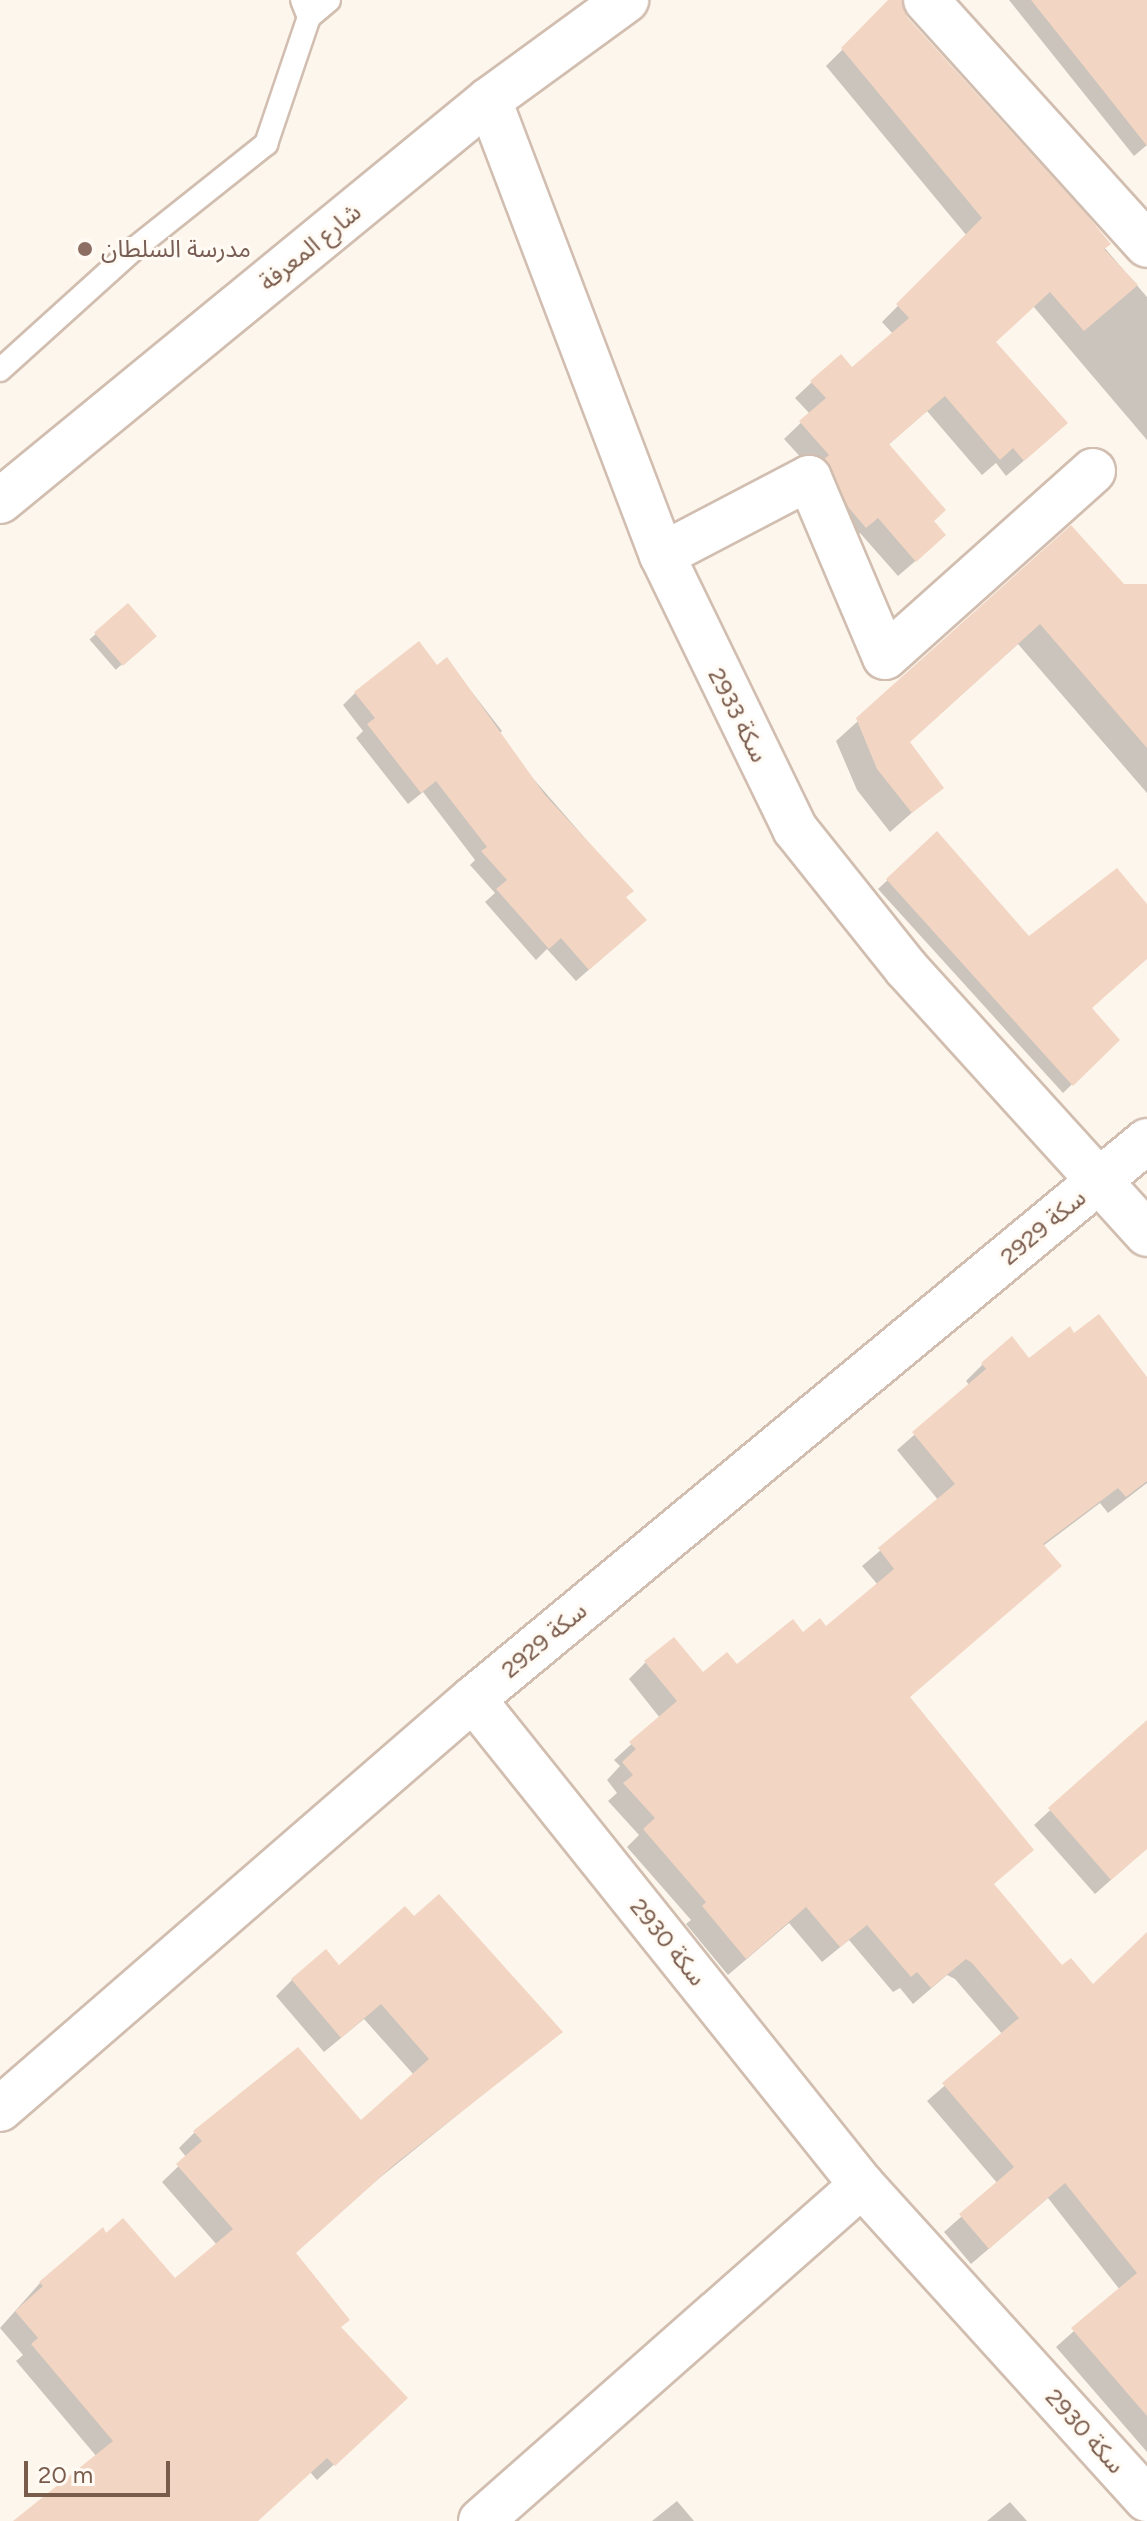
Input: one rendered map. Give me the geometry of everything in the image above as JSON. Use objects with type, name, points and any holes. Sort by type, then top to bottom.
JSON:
[{"type":"street","name":"شارع المعرفة","points":[[0,501],[489,100],[626,0]]},
{"type":"street","points":[[926,0],[1147,245]]},
{"type":"street","name":"سكة 2933","points":[[489,100],[662,555],[795,829],[906,968],[1097,1183],[1147,1234]]},
{"type":"street","points":[[662,555],[809,478],[885,657],[1093,471]]},
{"type":"street","name":"سكة 2929","points":[[0,2109],[473,1699],[1147,1141]]},
{"type":"street","name":"سكة 2930","points":[[473,1699],[862,2185],[1147,2499]]},
{"type":"street","points":[[481,2521],[862,2185]]},
{"type":"lane","points":[[0,370],[134,249],[266,144],[306,9],[329,0]]},
{"type":"building","points":[[888,0],[902,0],[907,17],[1085,213],[1111,244],[1104,249],[1138,285],[1084,331],[1050,292],[996,342],[1068,423],[1024,461],[1013,448],[1000,460],[945,396],[889,444],[946,510],[934,521],[946,535],[916,562],[878,518],[866,528],[849,508],[824,459],[829,455],[799,421],[826,398],[810,381],[841,354],[852,367],[909,318],[896,304],[982,218],[841,48]]},
{"type":"building","points":[[1031,0],[1147,0],[1147,146],[1094,79]]},
{"type":"building","points":[[1071,525],[1124,584],[1147,584],[1147,748],[1040,624],[910,742],[944,788],[912,813],[877,769],[856,718]]},
{"type":"building","points":[[128,603],[157,636],[123,666],[94,633]]},
{"type":"building","points":[[419,641],[437,665],[447,657],[545,795],[634,891],[626,897],[647,920],[589,970],[561,938],[549,949],[496,889],[507,880],[481,851],[487,847],[436,781],[421,793],[367,724],[375,718],[354,692]]},
{"type":"building","points":[[937,831],[1029,936],[1117,868],[1147,904],[1147,959],[1092,1008],[1120,1040],[1073,1086],[886,879]]},
{"type":"building","points":[[1099,1314],[1147,1377],[1147,1481],[1126,1497],[1118,1488],[1043,1544],[1062,1566],[910,1697],[1034,1850],[994,1884],[1062,1965],[1071,1958],[1093,1984],[1147,1932],[1147,2416],[1071,2328],[1137,2273],[1065,2183],[989,2249],[959,2214],[1014,2167],[942,2083],[1019,2018],[966,1959],[931,1988],[917,1972],[911,1977],[867,1925],[840,1947],[806,1907],[746,1959],[702,1906],[706,1902],[643,1829],[655,1818],[623,1783],[633,1775],[622,1762],[636,1749],[629,1742],[677,1701],[644,1661],[674,1637],[703,1672],[727,1652],[737,1664],[793,1619],[803,1632],[820,1618],[826,1626],[894,1569],[878,1548],[955,1484],[912,1432],[986,1369],[981,1363],[1012,1336],[1029,1358],[1070,1326],[1074,1333]]},
{"type":"building","points":[[1147,1720],[1147,1849],[1111,1880],[1048,1808]]},
{"type":"building","points":[[439,1894],[563,2032],[395,2164],[296,2253],[350,2320],[341,2327],[408,2398],[335,2466],[327,2458],[258,2521],[13,2521],[113,2441],[31,2344],[38,2338],[15,2311],[43,2286],[39,2282],[103,2227],[106,2233],[123,2218],[175,2278],[233,2229],[176,2164],[202,2141],[193,2131],[298,2047],[361,2120],[429,2059],[381,2004],[341,2038],[291,1979],[326,1949],[339,1965],[405,1906],[414,1916]]},
{"type":"place","name":"مدرسة السلطان","points":[[85,249]]}]
